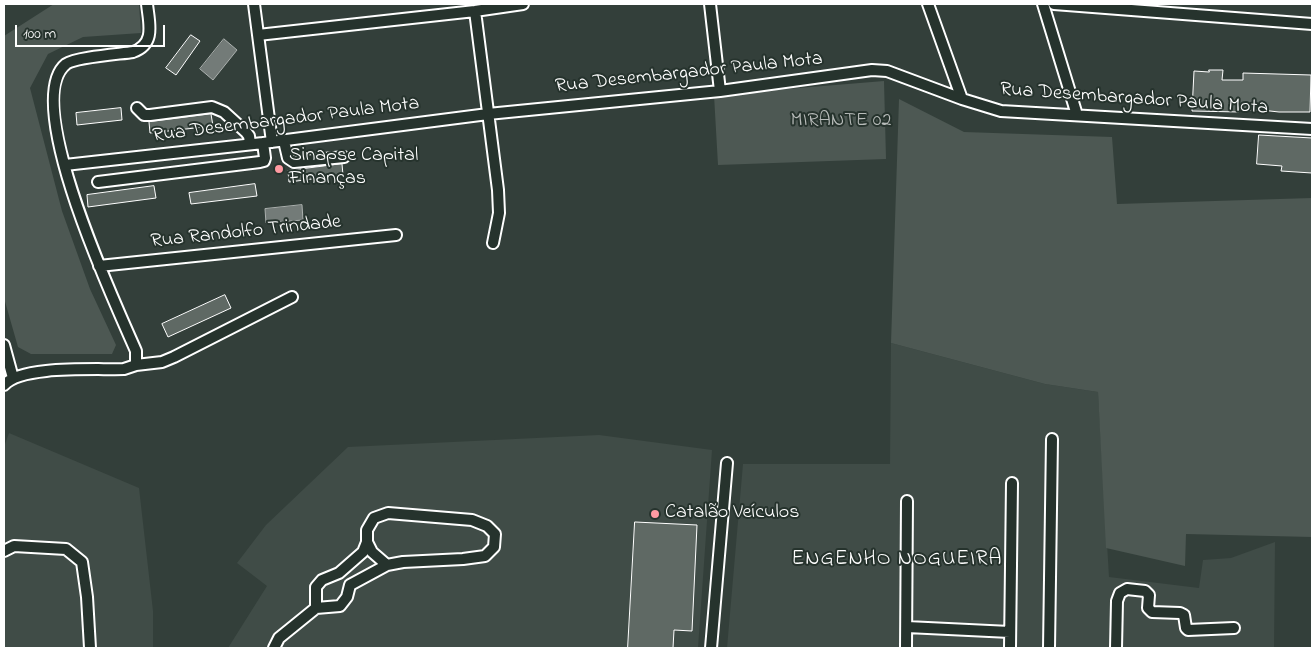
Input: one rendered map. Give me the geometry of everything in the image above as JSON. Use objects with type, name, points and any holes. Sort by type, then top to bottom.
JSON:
[{"type":"street","points":[[136,365],[136,351],[82,223],[64,165],[56,121],[54,85],[59,74],[67,64],[79,60],[134,52],[141,49],[149,36],[147,4]]},
{"type":"street","points":[[98,182],[264,161],[268,143],[254,4]]},
{"type":"street","points":[[258,35],[523,4]]},
{"type":"street","points":[[710,4],[720,91]]},
{"type":"street","points":[[928,4],[962,100]]},
{"type":"street","points":[[1043,4],[1077,115]]},
{"type":"street","points":[[1054,4],[1312,24]]},
{"type":"street","points":[[475,11],[499,213],[493,243]]},
{"type":"street","name":"Rua Desembargador Paula Mota","points":[[64,165],[268,143],[488,114],[720,91],[872,70],[887,71],[962,100],[1001,111],[1312,129]]},
{"type":"street","points":[[137,108],[144,115],[150,115],[212,107],[224,112],[239,124],[249,136],[250,144]]},
{"type":"street","points":[[284,140],[287,156],[290,161],[297,163],[344,157]]},
{"type":"street","name":"Rua Randolfo Trindade","points":[[99,266],[396,235]]},
{"type":"street","points":[[4,344],[6,383],[34,372],[124,370],[136,365],[153,364],[174,358],[292,297]]},
{"type":"street","points":[[1049,648],[1052,439]]},
{"type":"street","points":[[711,648],[727,462]]},
{"type":"street","points":[[1010,648],[1012,483]]},
{"type":"street","points":[[906,648],[907,501]]},
{"type":"street","points":[[316,608],[316,587],[322,580],[339,573],[363,552],[367,542],[367,530],[374,518],[388,513],[472,520],[487,526],[495,534],[494,547],[485,556],[403,562],[387,565],[350,585]]},
{"type":"street","points":[[367,542],[372,552],[387,565]]},
{"type":"street","points":[[4,551],[14,546],[66,549],[82,562],[87,597],[90,648]]},
{"type":"street","points":[[339,573],[350,585]]},
{"type":"street","points":[[274,648],[279,638],[316,608],[340,606],[348,597],[350,585]]},
{"type":"street","points":[[1116,648],[1117,602],[1120,593],[1127,589],[1144,591],[1149,595],[1148,608],[1152,612],[1180,613],[1184,615],[1188,630],[1234,628]]},
{"type":"street","points":[[907,627],[1010,632]]},
{"type":"shaded area","points":[[224,39],[237,50],[213,80],[200,69]]},
{"type":"shaded area","points":[[302,205],[303,220],[266,223],[265,209]]},
{"type":"shaded area","points":[[891,343],[1045,384],[1098,392],[1109,577],[1199,588],[1203,560],[1231,558],[1275,542],[1274,648],[727,648],[743,464],[890,464]]},
{"type":"shaded area","points":[[9,433],[139,488],[153,611],[153,648],[4,648],[4,447]]},
{"type":"shaded area","points":[[599,435],[712,450],[698,648],[228,648],[267,586],[237,563],[266,525],[348,447]]},
{"type":"green space","points":[[54,4],[139,4],[141,33],[83,37],[48,54],[30,88],[62,211],[90,289],[116,345],[112,354],[31,354],[18,347],[4,298],[4,36]]},
{"type":"green space","name":"MIRANTE 02","points":[[884,81],[886,159],[718,165],[714,95]]},
{"type":"green space","points":[[899,99],[964,132],[1112,137],[1117,204],[1312,198],[1312,537],[1186,534],[1185,566],[1106,548],[1098,392],[1045,384],[891,343]]},
{"type":"building","points":[[191,35],[200,41],[176,75],[166,68]]},
{"type":"building","points":[[1209,70],[1223,70],[1222,80],[1243,80],[1243,73],[1311,75],[1310,112],[1261,110],[1239,110],[1239,112],[1192,111],[1194,71],[1209,72]]},
{"type":"building","points":[[121,108],[122,120],[77,125],[76,113]]},
{"type":"building","points":[[211,114],[213,126],[150,133],[149,122]]},
{"type":"building","points":[[1259,135],[1312,138],[1312,173],[1281,171],[1282,166],[1257,164]]},
{"type":"building","points":[[342,164],[343,175],[289,182],[288,171]]},
{"type":"building","points":[[255,184],[257,196],[191,204],[189,193]]},
{"type":"building","points":[[154,186],[156,198],[88,207],[87,195]]},
{"type":"building","points":[[225,295],[231,308],[168,337],[162,324]]},
{"type":"building","points":[[635,522],[697,525],[692,631],[674,630],[673,648],[628,648]]},
{"type":"place","name":"Sinapse Capital Finanças","points":[[279,169]]},
{"type":"place","name":"Catalão Veículos","points":[[655,514]]},
{"type":"district","name":"ENGENHO NOGUEIRA","points":[[897,561]]}]
